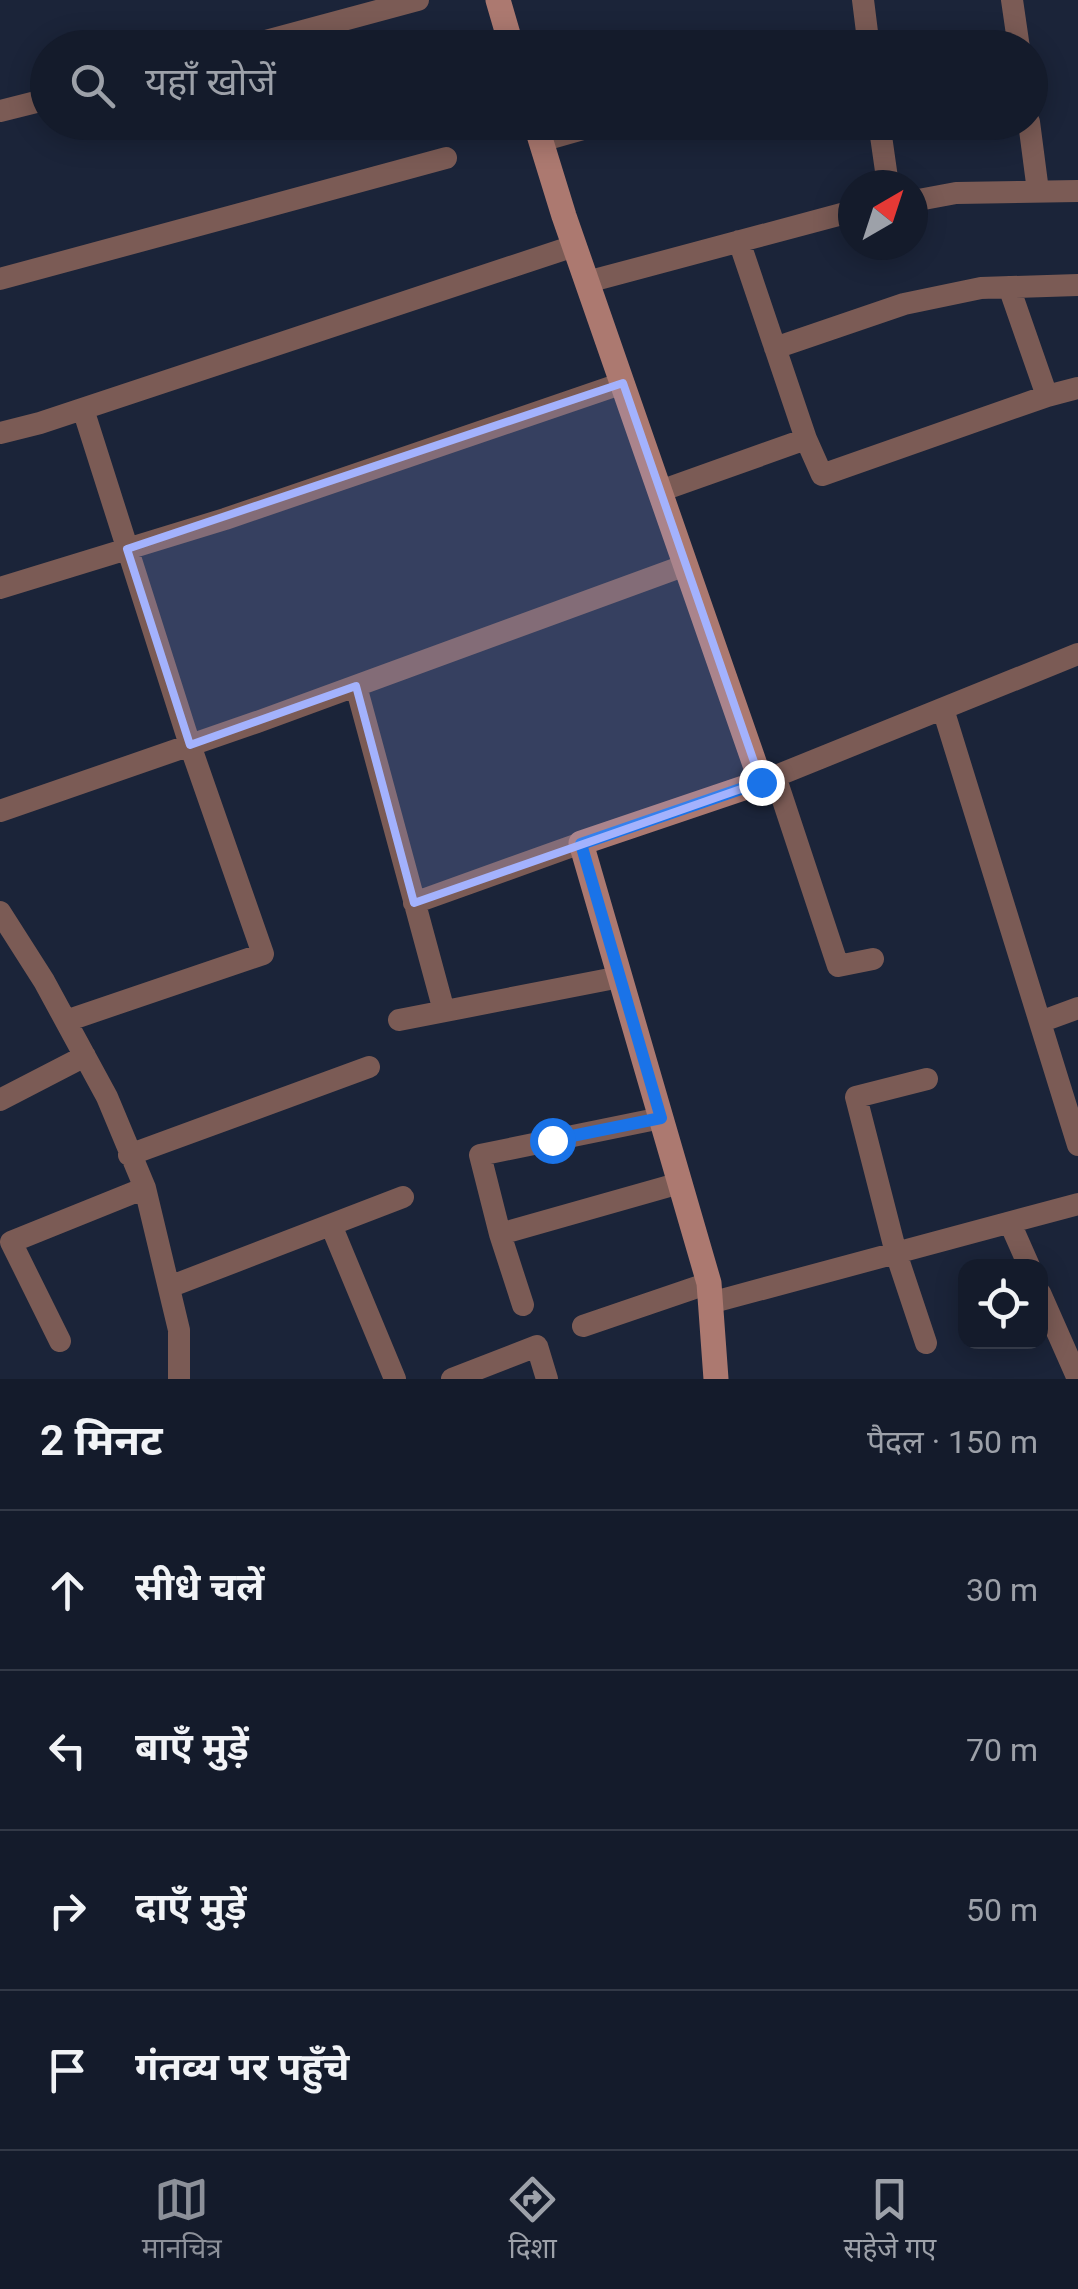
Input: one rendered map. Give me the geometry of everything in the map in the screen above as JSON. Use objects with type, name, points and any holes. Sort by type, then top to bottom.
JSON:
[{"type":"street","points":[[307,30],[418,0]]},
{"type":"street","points":[[498,0],[507,30]]},
{"type":"street","points":[[863,0],[867,30]]},
{"type":"street","points":[[1012,0],[1016,30]]},
{"type":"street","points":[[0,112],[30,104]]},
{"type":"street","points":[[541,140],[686,565],[838,966],[873,959]]},
{"type":"street","points":[[882,140],[886,170]]},
{"type":"street","points":[[1031,140],[1038,191]]},
{"type":"street","points":[[0,280],[446,158]]},
{"type":"street","points":[[928,198],[956,193],[1078,190]]},
{"type":"street","points":[[587,282],[838,216]]},
{"type":"street","points":[[739,241],[806,439],[822,475],[1078,388]]},
{"type":"street","points":[[0,434],[574,246]]},
{"type":"street","points":[[775,348],[904,304],[981,288],[1078,285]]},
{"type":"street","points":[[1009,287],[1047,396]]},
{"type":"street","points":[[0,588],[225,519],[622,383]]},
{"type":"street","points":[[66,1021],[263,954],[190,746],[83,408]]},
{"type":"street","points":[[660,491],[806,439]]},
{"type":"street","points":[[0,811],[686,565]]},
{"type":"street","points":[[414,903],[768,779],[1078,654]]},
{"type":"street","points":[[356,686],[444,1011]]},
{"type":"street","points":[[943,709],[1078,1145]]},
{"type":"street","points":[[581,844],[710,1293],[716,1379]]},
{"type":"street","points":[[0,912],[7,938],[66,1021],[107,1097],[145,1188],[179,1330],[179,1379]]},
{"type":"street","points":[[399,1020],[620,977]]},
{"type":"street","points":[[1040,1022],[1078,1008]]},
{"type":"street","points":[[0,1100],[85,1056]]},
{"type":"street","points":[[129,1154],[368,1067]]},
{"type":"street","points":[[926,1343],[896,1253],[856,1098],[927,1079]]},
{"type":"street","points":[[523,1305],[480,1155],[661,1118]]},
{"type":"street","points":[[500,1234],[680,1183]]},
{"type":"street","points":[[60,1341],[12,1242],[145,1188]]},
{"type":"street","points":[[169,1287],[403,1197]]},
{"type":"street","points":[[584,1326],[710,1293],[896,1253],[1078,1204]]},
{"type":"street","points":[[1010,1223],[1026,1259]]},
{"type":"street","points":[[332,1225],[395,1379]]},
{"type":"street","points":[[1048,1311],[1078,1379]]},
{"type":"street","points":[[452,1379],[537,1346],[547,1379]]},
{"type":"highlighted area","points":[[623,383],[761,782],[414,903],[356,686],[190,745],[127,549]]},
{"type":"route","points":[[552,1140],[661,1118],[581,844],[761,782]]}]
